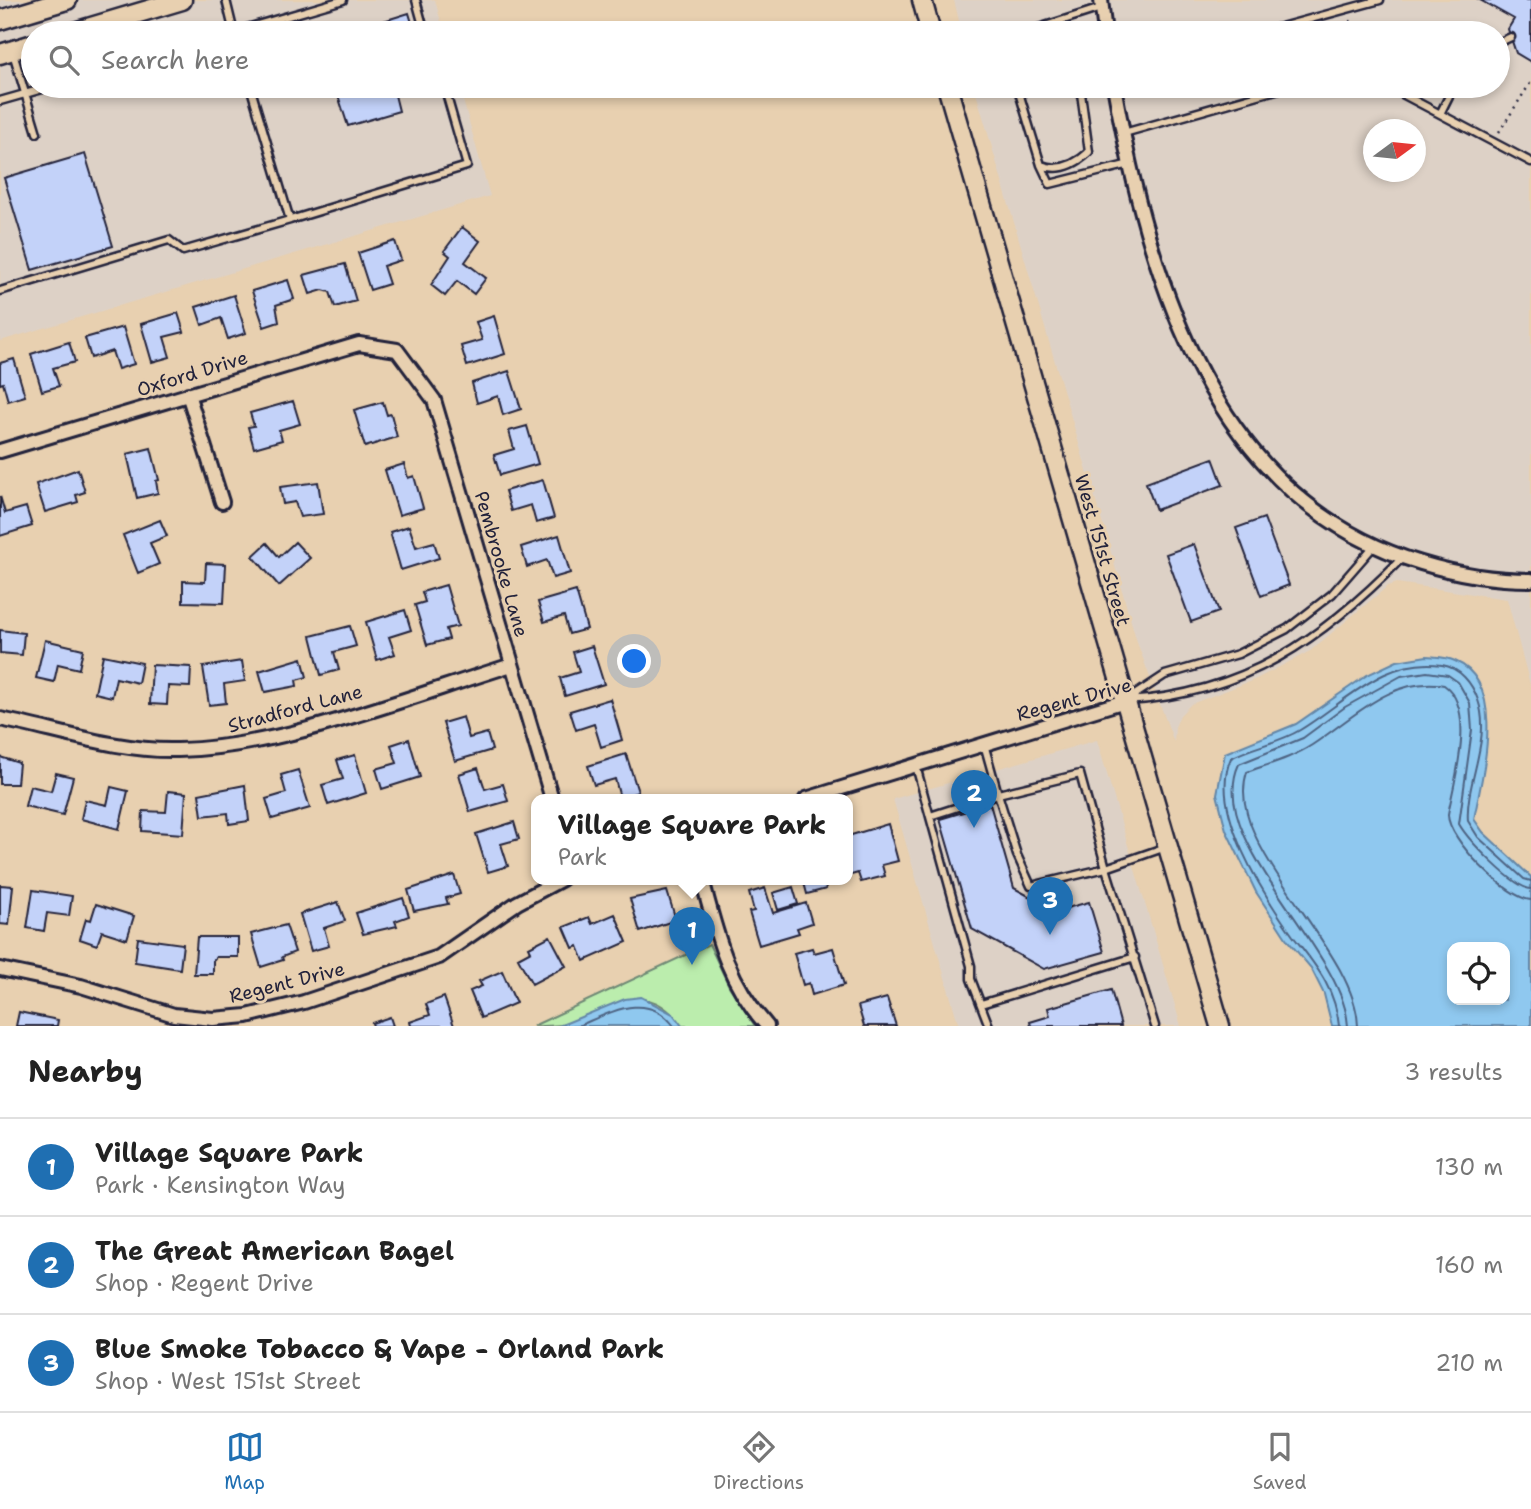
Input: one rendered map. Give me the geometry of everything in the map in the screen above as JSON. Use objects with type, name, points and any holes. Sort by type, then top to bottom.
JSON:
[{"type":"street","points":[[0,20],[67,0]]},
{"type":"street","points":[[112,21],[183,0]]},
{"type":"street","points":[[922,0],[928,21]]},
{"type":"street","name":"West 151st Street","points":[[950,98],[1220,1026]]},
{"type":"street","points":[[1116,98],[1130,164],[1169,297],[1197,363],[1224,411],[1264,465],[1291,492],[1321,516],[1373,547],[1402,558],[1466,574],[1531,580]]},
{"type":"street","name":"Oxford Drive","points":[[0,451],[359,344],[397,350]]},
{"type":"street","name":"Pembrooke Lane","points":[[397,350],[434,400],[551,794]]},
{"type":"street","points":[[188,394],[222,502]]},
{"type":"street","name":"Stradford Lane","points":[[0,719],[154,748],[219,747],[334,720],[512,665]]},
{"type":"street","name":"Regent Drive","points":[[822,794],[1125,701]]},
{"type":"street","name":"Regent Drive","points":[[0,969],[81,986],[174,1015],[213,1019],[247,1016],[304,1002],[439,957],[517,903],[551,885]]},
{"type":"street","points":[[704,885],[719,943],[743,1000],[766,1026]]},
{"type":"lane","points":[[226,0],[230,21]]},
{"type":"lane","points":[[273,21],[343,0]]},
{"type":"lane","points":[[416,0],[422,21]]},
{"type":"lane","points":[[1303,21],[1380,0]]},
{"type":"lane","points":[[1056,21],[1101,4]]},
{"type":"lane","points":[[6,53],[21,85]]},
{"type":"lane","points":[[0,102],[21,95]]},
{"type":"lane","points":[[26,98],[37,133]]},
{"type":"lane","points":[[254,98],[290,220]]},
{"type":"lane","points":[[0,290],[169,240],[183,251],[467,166],[447,98]]},
{"type":"lane","points":[[1021,98],[1041,165],[1050,184],[1130,164]]},
{"type":"lane","points":[[1041,165],[1053,170],[1078,162],[1089,152],[1082,98]]},
{"type":"lane","points":[[1123,133],[1247,98]]},
{"type":"lane","points":[[1412,98],[1531,162]]},
{"type":"lane","points":[[1441,112],[1448,98]]},
{"type":"lane","points":[[1125,701],[1165,676],[1238,654],[1287,629],[1332,594],[1373,547]]},
{"type":"lane","name":"Regent Drive","points":[[1125,701],[1172,698],[1274,661],[1320,632],[1402,558]]},
{"type":"lane","points":[[984,744],[1017,855],[1031,886],[1106,868],[1168,846]]},
{"type":"lane","points":[[916,765],[971,966],[971,979],[989,1026]]},
{"type":"lane","points":[[930,816],[998,794],[1080,774],[1155,1026]]},
{"type":"lane","points":[[981,1004],[1135,957]]},
{"type":"path","points":[[1347,9],[1350,21]]},
{"type":"path","points":[[1493,141],[1531,82]]},
{"type":"shaded area","points":[[0,0],[435,0],[441,21],[21,21],[21,98],[462,98],[490,196],[0,341]]},
{"type":"shaded area","points":[[954,0],[1531,0],[1531,688],[1507,599],[1397,583],[1388,586],[1310,651],[1256,679],[1191,704],[1180,715],[1175,727],[1174,742],[1138,645],[978,98],[1510,98],[1510,21],[959,21]]},
{"type":"shaded area","points":[[1097,740],[1181,1026],[959,1026],[893,799]]},
{"type":"green space","points":[[709,944],[729,986],[755,1026],[682,1026],[668,1010],[653,1001],[639,999],[624,1001],[561,1025],[533,1026]]},
{"type":"water","points":[[1427,656],[1441,657],[1455,661],[1471,672],[1481,689],[1486,709],[1487,732],[1474,819],[1483,832],[1531,877],[1531,1026],[1332,1026],[1324,994],[1311,968],[1288,941],[1256,892],[1226,830],[1217,794],[1225,753],[1296,724],[1367,675],[1397,661]]},
{"type":"water","points":[[641,997],[673,1014],[682,1026],[559,1026],[625,999]]},
{"type":"building","points":[[1480,0],[1531,0],[1531,62],[1516,53],[1510,35],[1510,26],[1514,19]]},
{"type":"building","points":[[409,13],[411,21],[384,21]]},
{"type":"building","points":[[339,98],[396,98],[399,111],[348,126]]},
{"type":"building","points":[[85,154],[113,246],[32,270],[4,178]]},
{"type":"building","points":[[462,227],[480,241],[465,262],[486,278],[474,294],[457,281],[445,296],[431,285],[450,256],[444,251]]},
{"type":"building","points":[[395,241],[401,260],[383,266],[389,284],[370,290],[358,253]]},
{"type":"building","points":[[345,264],[356,301],[335,307],[330,292],[323,290],[310,294],[304,275]]},
{"type":"building","points":[[288,280],[294,299],[276,305],[279,322],[264,327],[252,291]]},
{"type":"building","points":[[234,295],[246,333],[228,339],[221,318],[202,325],[196,307]]},
{"type":"building","points":[[178,313],[184,332],[164,337],[170,357],[152,362],[141,324]]},
{"type":"building","points":[[494,316],[505,354],[467,366],[461,346],[482,340],[476,322]]},
{"type":"building","points":[[123,327],[134,364],[118,369],[112,351],[91,358],[85,338]]},
{"type":"building","points":[[69,342],[75,362],[53,368],[59,386],[42,391],[31,354]]},
{"type":"building","points":[[14,359],[25,396],[8,401],[3,383],[0,384],[0,363]]},
{"type":"building","points":[[509,371],[521,409],[503,415],[498,396],[477,403],[472,383]]},
{"type":"building","points":[[293,401],[300,424],[279,430],[282,440],[254,448],[248,427],[254,426],[250,413]]},
{"type":"building","points":[[383,402],[387,415],[391,414],[397,437],[365,447],[354,410]]},
{"type":"building","points":[[527,426],[538,464],[500,475],[494,455],[514,449],[509,431]]},
{"type":"building","points":[[151,448],[159,480],[156,481],[158,493],[137,498],[127,454]]},
{"type":"building","points":[[1213,458],[1223,485],[1156,510],[1146,483]]},
{"type":"building","points":[[404,464],[408,478],[414,476],[423,508],[399,515],[385,470]]},
{"type":"building","points":[[78,469],[85,492],[76,495],[78,502],[45,512],[36,484]]},
{"type":"building","points":[[543,480],[554,518],[536,523],[531,505],[511,511],[505,491]]},
{"type":"building","points":[[318,482],[323,514],[300,517],[295,502],[283,504],[280,487]]},
{"type":"building","points":[[0,496],[5,513],[26,507],[32,526],[0,536]]},
{"type":"building","points":[[1264,518],[1289,585],[1261,596],[1236,528]]},
{"type":"building","points":[[160,520],[167,536],[150,543],[159,564],[138,573],[123,535]]},
{"type":"building","points":[[409,526],[416,547],[434,542],[439,558],[401,570],[390,532]]},
{"type":"building","points":[[559,535],[570,573],[553,578],[547,560],[527,567],[521,547]]},
{"type":"building","points":[[295,542],[310,558],[279,586],[253,556],[267,543],[279,557]]},
{"type":"building","points":[[1194,544],[1219,612],[1191,622],[1166,554]]},
{"type":"building","points":[[206,563],[226,564],[224,603],[183,602],[183,581],[205,582]]},
{"type":"building","points":[[446,585],[458,626],[446,629],[449,639],[427,645],[415,605],[425,602],[422,592]]},
{"type":"building","points":[[576,591],[587,629],[569,634],[564,616],[544,622],[538,602]]},
{"type":"building","points":[[405,610],[411,630],[389,637],[395,654],[377,660],[366,622]]},
{"type":"building","points":[[350,626],[356,646],[334,652],[339,670],[321,675],[311,636]]},
{"type":"building","points":[[0,630],[24,633],[22,655],[0,653]]},
{"type":"building","points":[[45,640],[83,649],[79,669],[58,664],[54,682],[36,678]]},
{"type":"building","points":[[592,646],[604,684],[565,696],[560,678],[579,672],[573,652]]},
{"type":"building","points":[[103,655],[142,663],[138,683],[116,678],[112,697],[95,693]]},
{"type":"building","points":[[302,658],[307,677],[296,680],[297,686],[265,692],[259,671]]},
{"type":"building","points":[[242,661],[245,681],[224,684],[226,703],[209,705],[203,667]]},
{"type":"building","points":[[152,665],[191,667],[190,687],[168,686],[167,705],[150,704]]},
{"type":"building","points":[[610,699],[622,740],[601,747],[594,724],[576,730],[570,711]]},
{"type":"building","points":[[463,717],[469,738],[487,733],[492,750],[455,761],[443,723]]},
{"type":"building","points":[[409,739],[420,777],[382,789],[376,769],[397,763],[391,745]]},
{"type":"building","points":[[626,754],[638,792],[619,794],[615,779],[594,785],[588,766]]},
{"type":"building","points":[[355,755],[366,793],[328,805],[322,785],[343,779],[337,760]]},
{"type":"building","points":[[0,757],[19,763],[17,784],[0,784]]},
{"type":"building","points":[[478,768],[485,789],[503,784],[508,801],[470,812],[459,774]]},
{"type":"building","points":[[298,770],[310,808],[272,819],[266,799],[286,793],[281,775]]},
{"type":"building","points":[[56,773],[73,777],[63,815],[25,806],[30,786],[51,791]]},
{"type":"building","points":[[245,785],[249,821],[229,824],[228,813],[202,816],[199,794]]},
{"type":"building","points":[[111,787],[128,791],[119,829],[81,819],[85,800],[107,805]]},
{"type":"building","points":[[168,791],[186,793],[183,834],[142,831],[143,811],[166,812]]},
{"type":"building","points":[[990,804],[1014,888],[1056,911],[1089,902],[1104,952],[1044,969],[972,929],[940,819]]},
{"type":"building","points":[[514,822],[519,839],[501,844],[508,866],[488,872],[476,834]]},
{"type":"building","points":[[888,824],[898,861],[882,865],[885,876],[861,882],[858,873],[853,874],[853,834]]},
{"type":"building","points":[[454,875],[460,894],[446,898],[448,904],[414,911],[408,890]]},
{"type":"building","points":[[0,885],[13,886],[9,925],[0,924]]},
{"type":"building","points":[[805,885],[825,885],[826,889],[807,894]]},
{"type":"building","points":[[793,887],[798,904],[778,910],[773,893]]},
{"type":"building","points":[[765,888],[773,913],[806,903],[812,923],[797,928],[799,933],[759,945],[749,912],[754,911],[749,893]]},
{"type":"building","points":[[33,890],[72,896],[69,916],[47,913],[44,931],[27,928]]},
{"type":"building","points":[[667,891],[676,920],[640,932],[630,899]]},
{"type":"building","points":[[403,898],[409,916],[395,921],[397,926],[363,934],[356,913]]},
{"type":"building","points":[[338,902],[345,921],[324,928],[329,946],[311,951],[300,914]]},
{"type":"building","points":[[96,904],[134,916],[127,939],[102,931],[97,945],[80,939],[86,919],[91,920]]},
{"type":"building","points":[[615,914],[627,942],[584,961],[578,946],[573,948],[564,927],[589,917],[592,924]]},
{"type":"building","points":[[286,925],[295,952],[282,957],[283,960],[261,967],[251,934]]},
{"type":"building","points":[[550,936],[566,966],[532,984],[518,958],[531,951],[529,947]]},
{"type":"building","points":[[197,937],[238,937],[238,957],[216,957],[213,960],[213,974],[194,974]]},
{"type":"building","points":[[138,938],[183,944],[180,969],[135,962]]},
{"type":"building","points":[[812,948],[814,953],[833,948],[844,985],[812,995],[809,983],[803,985],[794,953]]},
{"type":"building","points":[[502,971],[516,1003],[481,1018],[470,991],[482,986],[479,981]]},
{"type":"building","points":[[1111,990],[1121,1026],[1031,1026],[1030,1022],[1050,1016],[1048,1008]]},
{"type":"building","points":[[444,997],[454,1026],[411,1026],[410,1022],[430,1015],[426,1004]]},
{"type":"building","points":[[887,998],[896,1026],[864,1026],[858,1006]]},
{"type":"building","points":[[19,1012],[58,1020],[57,1026],[16,1026]]},
{"type":"building","points":[[390,1017],[393,1026],[373,1026],[372,1023]]},
{"type":"place","name":"The Great American Bagel","points":[[974,828]]},
{"type":"place","name":"Blue Smoke Tobacco & Vape - Orland Park","points":[[1050,935]]},
{"type":"place","name":"Village Square Park","points":[[692,965]]}]
